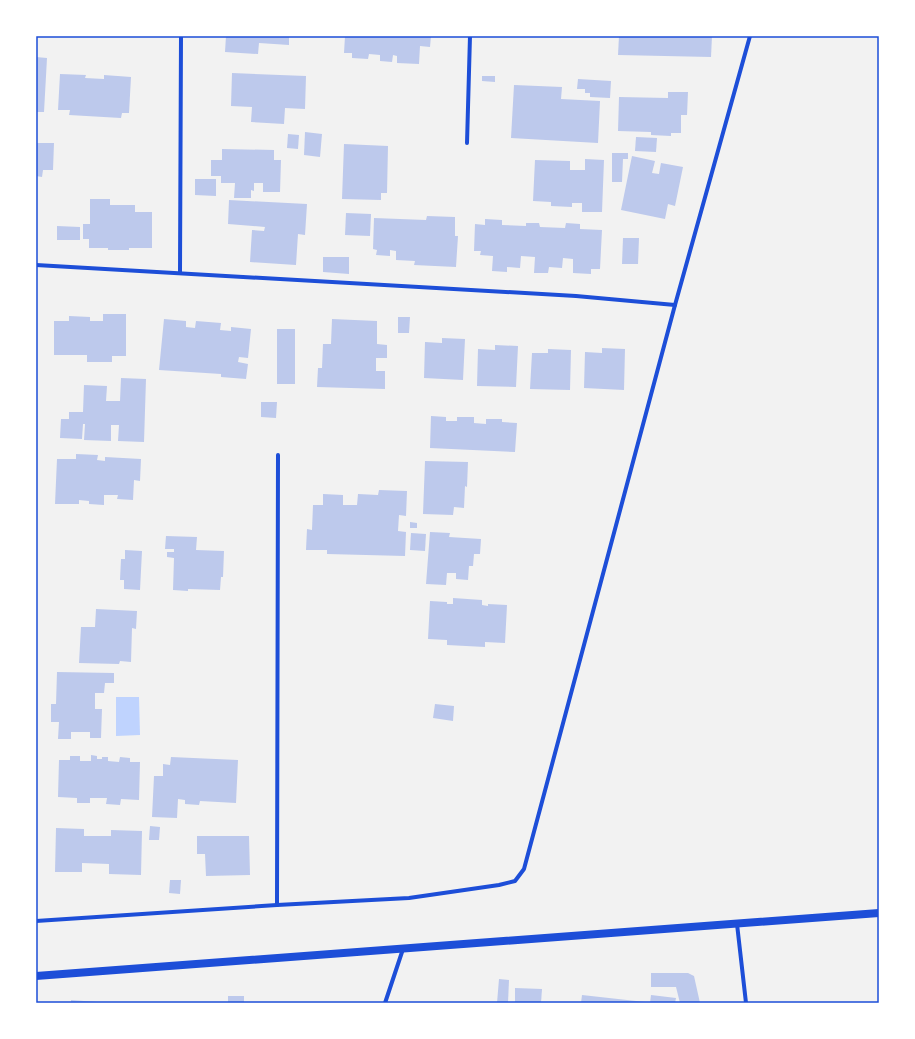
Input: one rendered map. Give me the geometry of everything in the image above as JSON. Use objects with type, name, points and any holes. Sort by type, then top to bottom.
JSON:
[{"type":"main road","points":[[36,976],[879,913]]},
{"type":"street","points":[[180,273],[181,36]]},
{"type":"street","points":[[468,143],[470,36]]},
{"type":"street","points":[[36,922],[277,905],[409,898],[499,885],[515,881],[524,869],[675,305],[750,36]]},
{"type":"street","points":[[36,265],[576,296],[675,305]]},
{"type":"street","points":[[277,905],[278,455]]},
{"type":"street","points":[[737,923],[746,1003]]},
{"type":"street","points":[[385,1003],[403,949]]},
{"type":"water","points":[[116,697],[139,697],[140,735],[116,736]]},
{"type":"building","points":[[226,36],[289,36],[289,45],[259,43],[258,54],[225,52]]},
{"type":"building","points":[[345,36],[431,36],[430,47],[420,46],[419,64],[397,63],[397,56],[393,55],[392,62],[380,61],[380,55],[369,54],[368,59],[352,58],[352,53],[344,53]]},
{"type":"building","points":[[619,36],[712,36],[711,57],[618,55]]},
{"type":"building","points":[[36,57],[47,58],[44,112],[36,112]]},
{"type":"building","points":[[232,73],[306,76],[305,109],[285,108],[284,124],[251,122],[252,107],[231,106]]},
{"type":"building","points":[[60,74],[86,75],[85,78],[104,79],[104,75],[131,77],[129,113],[122,113],[121,118],[69,115],[70,110],[58,110]]},
{"type":"building","points":[[482,76],[495,76],[495,82],[482,81]]},
{"type":"building","points":[[578,79],[611,81],[610,98],[590,97],[590,93],[585,93],[585,89],[577,89]]},
{"type":"building","points":[[514,85],[562,87],[561,99],[600,101],[598,143],[511,138]]},
{"type":"building","points":[[668,92],[688,92],[687,115],[681,115],[681,133],[671,133],[671,136],[651,135],[651,132],[618,131],[619,97],[668,98]]},
{"type":"building","points":[[305,132],[322,134],[320,157],[304,155]]},
{"type":"building","points":[[288,134],[299,135],[298,149],[287,148]]},
{"type":"building","points":[[636,137],[657,138],[656,152],[635,151]]},
{"type":"building","points":[[36,143],[54,143],[53,170],[43,170],[42,177],[36,176]]},
{"type":"building","points":[[344,144],[388,146],[387,193],[381,193],[381,200],[342,199]]},
{"type":"building","points":[[222,149],[274,150],[274,160],[281,160],[280,192],[263,192],[263,183],[254,183],[254,191],[251,190],[251,198],[234,198],[235,183],[221,183],[221,176],[211,176],[211,160],[222,160]]},
{"type":"building","points":[[612,153],[628,153],[628,159],[623,159],[622,182],[612,182]]},
{"type":"building","points":[[632,156],[655,161],[652,173],[659,174],[661,163],[683,167],[675,206],[668,204],[665,219],[621,210]]},
{"type":"building","points":[[585,159],[604,160],[602,212],[582,212],[582,203],[572,203],[572,207],[551,206],[551,202],[533,201],[535,160],[570,161],[570,170],[585,170]]},
{"type":"building","points":[[195,179],[216,179],[216,196],[195,195]]},
{"type":"building","points":[[90,199],[110,199],[110,205],[135,205],[135,212],[152,212],[152,248],[108,250],[108,248],[89,248],[89,239],[83,239],[83,224],[90,224]]},
{"type":"building","points":[[229,200],[307,204],[305,235],[298,234],[296,265],[250,262],[252,230],[264,231],[265,227],[228,224]]},
{"type":"building","points":[[346,213],[371,214],[370,236],[345,235]]},
{"type":"building","points":[[427,216],[455,217],[455,236],[458,236],[456,267],[414,265],[415,261],[396,260],[396,251],[390,250],[390,256],[376,255],[377,250],[373,249],[374,218],[426,220]]},
{"type":"building","points":[[485,219],[502,220],[502,225],[526,226],[526,223],[539,223],[540,227],[565,228],[566,223],[580,224],[580,229],[602,230],[600,269],[591,269],[591,274],[573,273],[573,259],[563,258],[562,268],[549,267],[548,273],[534,273],[535,257],[521,256],[520,268],[507,267],[507,272],[492,271],[493,256],[480,255],[481,251],[474,251],[475,224],[485,225]]},
{"type":"building","points":[[57,226],[80,227],[80,240],[57,240]]},
{"type":"building","points":[[623,238],[639,238],[638,264],[622,264]]},
{"type":"building","points":[[323,257],[349,257],[349,274],[323,272]]},
{"type":"building","points":[[103,314],[126,314],[126,356],[112,356],[112,362],[87,362],[87,355],[54,355],[54,321],[69,321],[69,316],[90,317],[90,321],[103,321]]},
{"type":"building","points":[[398,317],[410,317],[409,333],[398,333]]},
{"type":"building","points":[[164,319],[186,321],[186,327],[195,328],[196,321],[221,323],[220,330],[231,331],[231,327],[251,329],[248,358],[239,357],[238,362],[248,364],[246,379],[221,377],[221,374],[159,370]]},
{"type":"building","points":[[332,319],[377,321],[377,344],[387,345],[387,358],[376,358],[376,371],[385,371],[385,389],[317,387],[318,368],[322,368],[323,344],[331,344]]},
{"type":"building","points":[[277,329],[295,329],[295,384],[277,384]]},
{"type":"building","points":[[442,338],[465,339],[463,380],[424,378],[425,342],[442,343]]},
{"type":"building","points":[[495,345],[518,346],[516,387],[477,386],[478,349],[495,350]]},
{"type":"building","points":[[602,348],[625,349],[624,390],[584,388],[585,352],[602,353]]},
{"type":"building","points":[[548,349],[571,350],[570,390],[530,389],[532,353],[548,353]]},
{"type":"building","points":[[121,378],[146,379],[144,442],[118,441],[119,425],[111,425],[111,441],[84,440],[85,424],[83,424],[82,439],[60,438],[61,419],[69,419],[69,412],[83,412],[84,385],[107,386],[106,401],[120,401]]},
{"type":"building","points":[[261,402],[277,402],[276,418],[261,417]]},
{"type":"building","points":[[431,416],[446,417],[446,421],[457,421],[457,417],[474,417],[474,423],[486,424],[486,419],[502,419],[502,422],[517,423],[515,452],[430,448]]},
{"type":"building","points":[[76,454],[98,455],[97,460],[105,461],[105,457],[141,459],[140,481],[134,480],[133,500],[117,499],[118,495],[104,495],[104,505],[89,504],[89,501],[79,500],[79,504],[55,504],[57,459],[76,459]]},
{"type":"building","points":[[425,461],[468,462],[464,508],[454,507],[453,515],[423,514]]},
{"type":"building","points":[[379,490],[407,491],[406,516],[399,515],[398,531],[406,532],[405,556],[327,554],[327,550],[306,550],[307,529],[312,530],[313,505],[323,505],[323,494],[343,495],[343,505],[357,505],[358,494],[378,495]]},
{"type":"building","points":[[410,522],[417,523],[417,528],[410,528]]},
{"type":"building","points":[[430,532],[450,533],[449,537],[481,539],[480,554],[474,554],[473,566],[469,566],[468,580],[456,579],[456,573],[447,573],[446,585],[426,584]]},
{"type":"building","points":[[411,533],[426,534],[425,551],[410,550]]},
{"type":"building","points":[[166,536],[197,537],[196,550],[224,551],[223,577],[221,577],[220,590],[173,590],[174,558],[167,557],[167,552],[174,552],[174,549],[165,549]]},
{"type":"building","points":[[125,550],[142,551],[140,590],[124,589],[124,580],[120,580],[121,559],[125,559]]},
{"type":"building","points":[[453,598],[482,600],[482,605],[488,606],[488,604],[507,605],[505,643],[485,642],[485,647],[447,645],[447,640],[428,639],[430,601],[447,602],[447,604],[453,604]]},
{"type":"building","points":[[96,609],[137,611],[136,629],[132,628],[131,662],[120,661],[119,664],[79,663],[81,627],[95,627]]},
{"type":"building","points":[[57,672],[114,673],[114,683],[105,683],[104,693],[95,693],[95,709],[102,709],[101,738],[90,738],[90,732],[71,732],[71,739],[58,739],[59,722],[51,722],[51,704],[56,704]]},
{"type":"building","points":[[435,704],[454,706],[453,721],[433,718]]},
{"type":"building","points":[[91,755],[97,756],[97,759],[108,757],[108,761],[119,762],[120,757],[130,758],[130,762],[140,762],[139,800],[121,799],[120,805],[106,804],[107,798],[90,798],[90,803],[77,803],[77,798],[58,797],[59,760],[70,760],[70,756],[80,756],[80,761],[91,761]]},
{"type":"building","points":[[171,757],[238,760],[236,803],[200,801],[199,805],[185,804],[185,800],[178,799],[177,818],[152,817],[154,776],[163,776],[163,764],[170,765]]},
{"type":"building","points":[[150,826],[160,827],[159,840],[149,840]]},
{"type":"building","points":[[56,828],[84,829],[84,836],[111,836],[111,830],[142,831],[141,875],[109,874],[109,864],[82,863],[82,872],[55,872]]},
{"type":"building","points":[[197,836],[249,836],[250,875],[206,876],[205,854],[197,854]]},
{"type":"building","points":[[170,880],[181,880],[180,894],[169,893]]},
{"type":"building","points":[[651,973],[688,973],[694,976],[700,1003],[680,1003],[676,987],[651,987]]},
{"type":"building","points":[[499,979],[509,980],[508,1003],[497,1003]]},
{"type":"building","points":[[515,988],[542,989],[541,1003],[515,1003]]},
{"type":"building","points":[[582,995],[645,1002],[645,1003],[581,1003]]},
{"type":"building","points":[[651,995],[676,998],[675,1003],[650,1003]]},
{"type":"building","points":[[228,996],[244,996],[244,1003],[228,1003]]},
{"type":"building","points":[[71,1000],[97,1002],[97,1003],[71,1003]]}]
